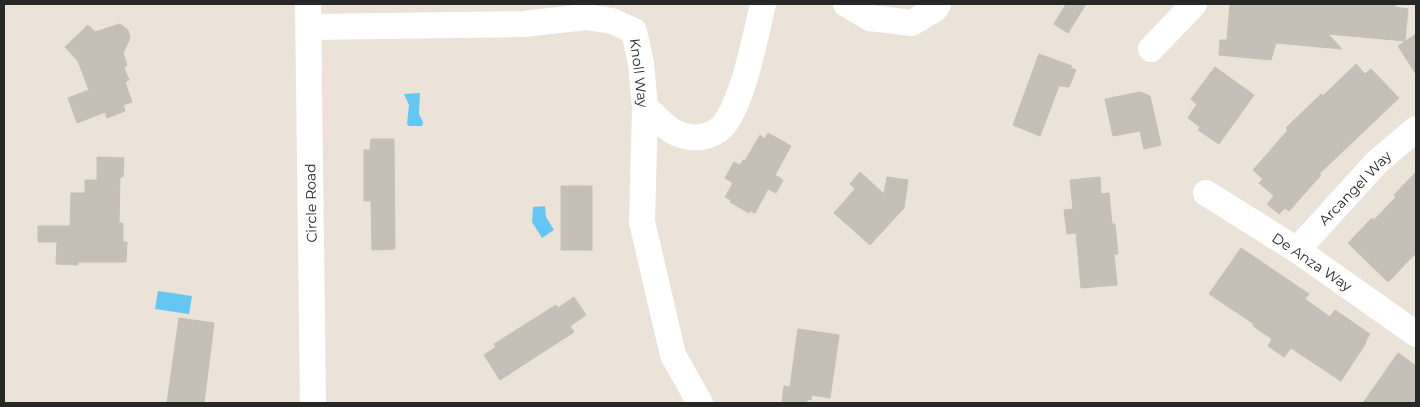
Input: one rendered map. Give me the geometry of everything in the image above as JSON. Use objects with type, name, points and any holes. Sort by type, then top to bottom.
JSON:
[{"type":"street","points":[[645,106],[665,125],[684,136],[705,137],[717,130],[726,122],[736,103],[763,4]]},
{"type":"street","points":[[846,4],[870,18],[912,24],[936,9],[938,4]]},
{"type":"street","points":[[1152,49],[1194,4]]},
{"type":"street","name":"Knoll Way","points":[[309,15],[524,24],[586,17],[612,21],[634,31],[641,64],[645,106],[642,222],[673,355],[700,403]]},
{"type":"street","name":"Circle Road","points":[[309,15],[313,403]]},
{"type":"street","name":"Arcangel Way","points":[[1297,250],[1377,162],[1416,129]]},
{"type":"street","name":"De Anza Way","points":[[1206,193],[1297,250],[1416,334]]},
{"type":"water","points":[[420,93],[419,114],[423,122],[422,126],[409,126],[407,124],[409,105],[404,94]]},
{"type":"water","points":[[545,206],[546,217],[554,230],[542,238],[532,222],[533,207]]},
{"type":"water","points":[[158,291],[192,296],[189,314],[155,309]]},
{"type":"building","points":[[1066,4],[1086,4],[1068,33],[1054,24]]},
{"type":"building","points":[[1230,4],[1396,4],[1395,7],[1408,9],[1405,41],[1328,34],[1342,49],[1276,43],[1271,60],[1219,55],[1220,40],[1227,40]]},
{"type":"building","points":[[120,24],[128,30],[130,38],[123,53],[127,65],[124,68],[129,80],[125,82],[132,102],[123,105],[125,111],[107,118],[105,112],[77,123],[68,98],[89,90],[78,61],[65,47],[88,25],[95,32]]},
{"type":"building","points":[[1416,34],[1416,74],[1398,46]]},
{"type":"building","points":[[1039,54],[1072,66],[1071,68],[1076,70],[1069,87],[1059,86],[1040,136],[1013,125]]},
{"type":"building","points":[[1356,64],[1365,74],[1371,69],[1399,98],[1319,174],[1321,175],[1289,211],[1285,208],[1279,214],[1267,204],[1274,196],[1259,183],[1263,179],[1253,170],[1288,130],[1286,128]]},
{"type":"building","points":[[1215,67],[1254,95],[1219,144],[1198,130],[1200,127],[1188,118],[1197,104],[1191,99]]},
{"type":"building","points":[[1140,92],[1150,96],[1161,145],[1144,149],[1140,131],[1113,136],[1105,99]]},
{"type":"building","points":[[768,133],[791,146],[775,175],[783,180],[776,193],[768,189],[755,213],[750,211],[749,213],[725,197],[733,183],[725,178],[734,162],[740,165],[743,160],[745,161],[760,135],[765,139]]},
{"type":"building","points":[[371,139],[394,139],[395,249],[372,250],[371,201],[364,201],[364,150],[370,150]]},
{"type":"building","points":[[97,157],[124,158],[123,177],[120,177],[119,223],[123,223],[123,242],[127,242],[126,262],[78,262],[78,265],[56,264],[57,242],[38,242],[38,226],[70,226],[71,193],[85,193],[85,180],[97,180]]},
{"type":"building","points":[[860,172],[884,194],[887,177],[908,180],[904,208],[870,245],[834,213],[855,189],[850,184]]},
{"type":"building","points":[[1416,172],[1416,253],[1388,282],[1348,243],[1372,218],[1374,220]]},
{"type":"building","points":[[1100,177],[1101,194],[1109,193],[1112,224],[1115,224],[1118,254],[1114,254],[1117,285],[1081,288],[1076,233],[1067,234],[1064,210],[1073,209],[1070,180]]},
{"type":"building","points":[[561,186],[592,186],[592,250],[561,250]]},
{"type":"building","points":[[1241,248],[1309,294],[1305,299],[1330,317],[1335,310],[1370,334],[1341,381],[1291,348],[1284,357],[1268,346],[1272,339],[1253,326],[1254,324],[1209,294]]},
{"type":"building","points":[[574,297],[586,315],[570,326],[574,332],[500,380],[484,355],[496,347],[494,344],[556,305],[558,308]]},
{"type":"building","points":[[179,318],[214,323],[204,403],[167,403]]},
{"type":"building","points":[[798,329],[839,335],[830,398],[812,395],[811,400],[807,399],[807,403],[782,403],[784,386],[790,387]]},
{"type":"building","points":[[1398,353],[1416,366],[1416,403],[1363,403]]}]
